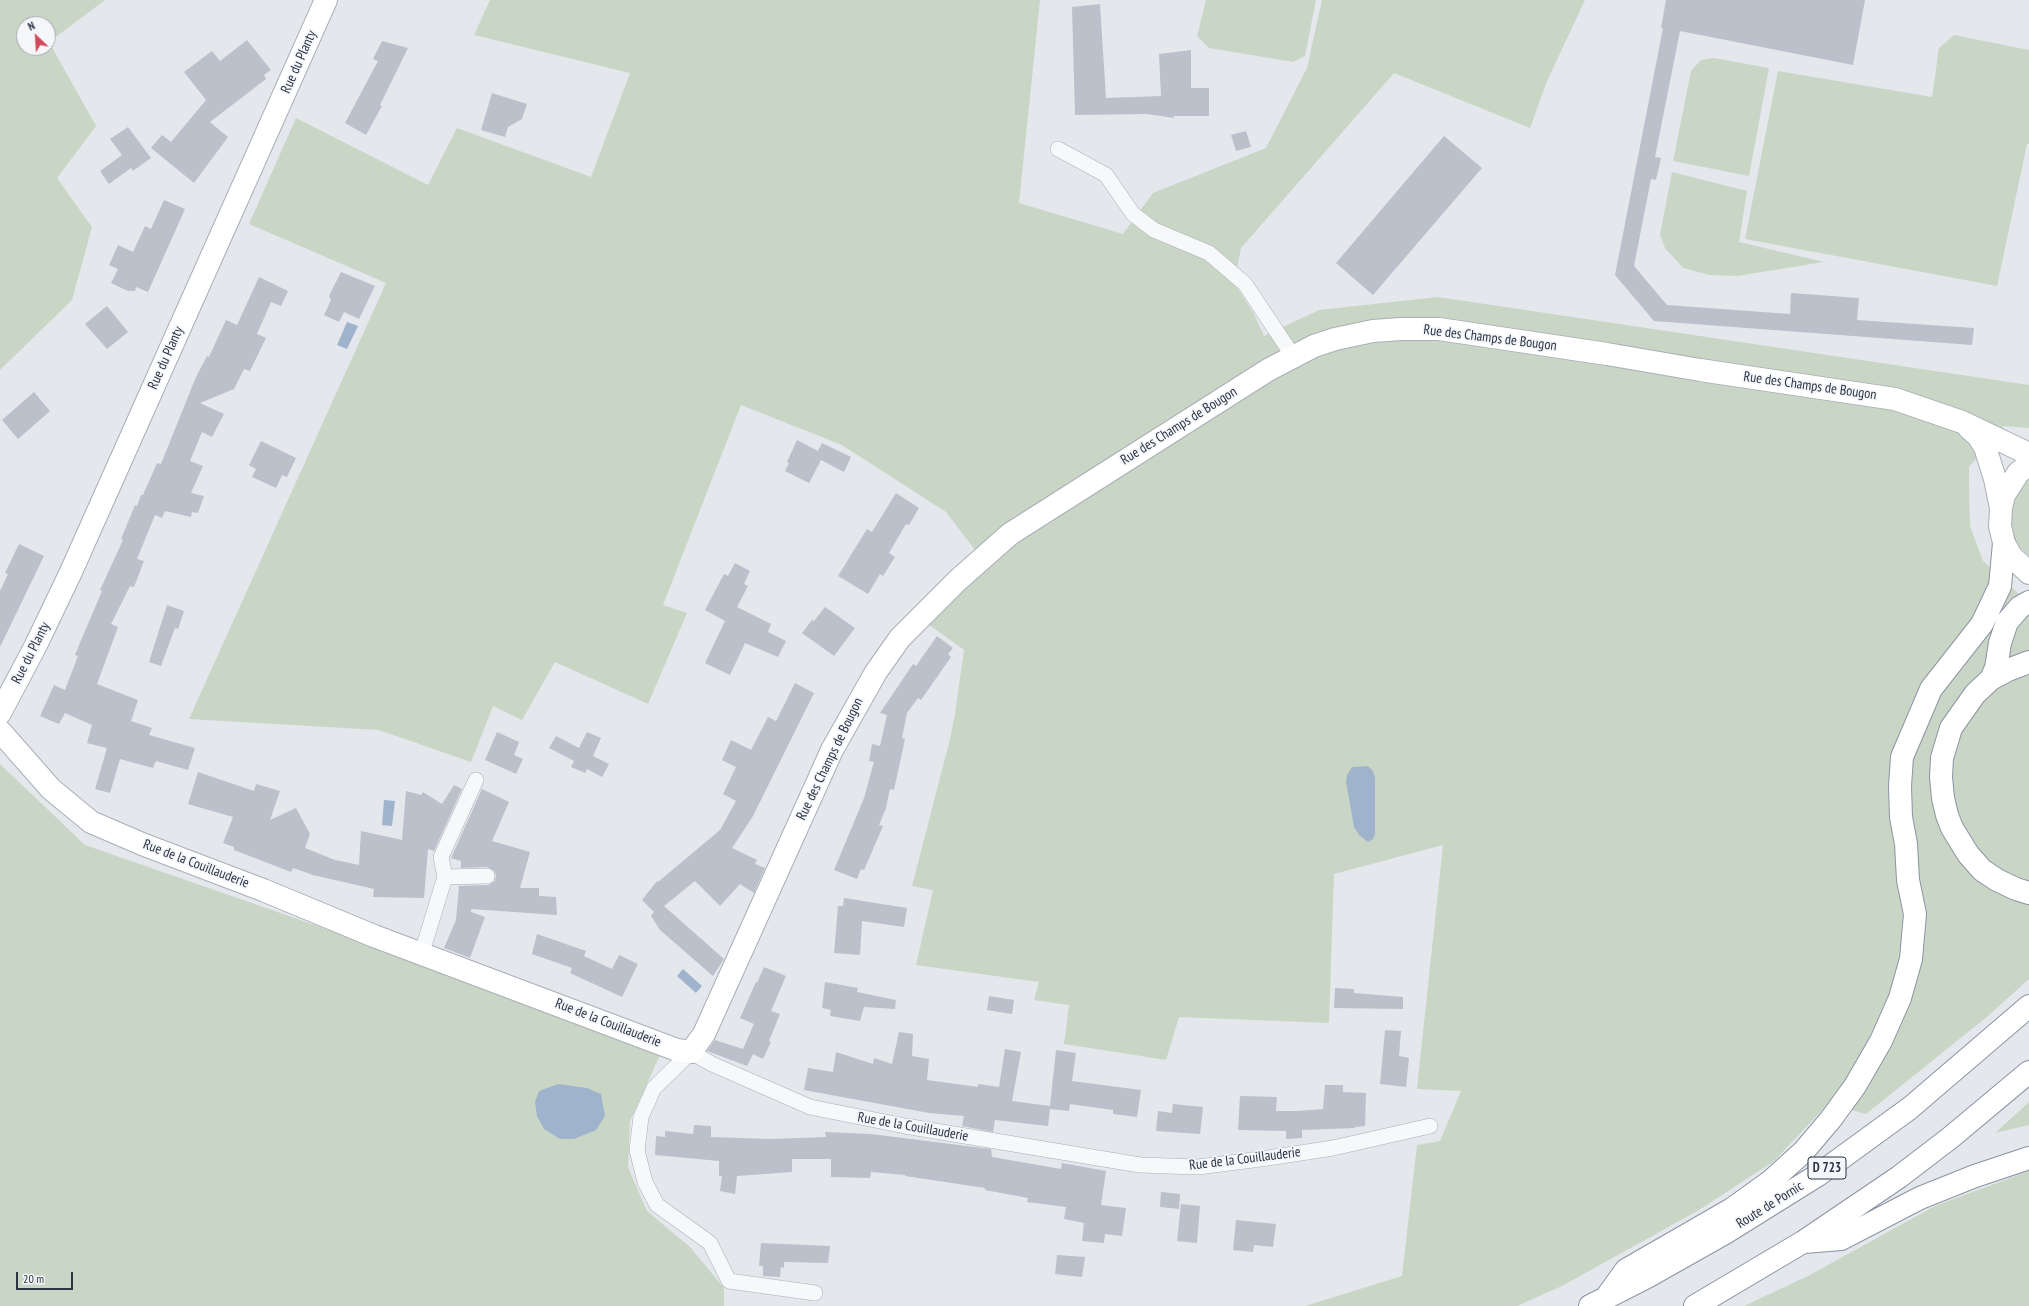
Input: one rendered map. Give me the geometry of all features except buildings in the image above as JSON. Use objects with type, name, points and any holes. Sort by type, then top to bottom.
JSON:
[{"type":"main road","name":"Rue du Planty","points":[[0,713],[36,645],[70,574],[326,0]]},
{"type":"main road","name":"Rue des Champs de Bougon","points":[[691,1052],[704,1034],[832,750],[876,672],[900,638],[958,580],[1010,534],[1196,415],[1293,356],[1334,339],[1355,334],[1401,328],[1438,329],[1895,399],[1962,422],[2029,454]]},
{"type":"main road","name":"Rue des Champs de Bougon","points":[[1962,422],[1978,436],[1986,447],[2001,508]]},
{"type":"main road","points":[[2029,464],[2018,473],[2010,484],[2001,508],[2000,526],[2004,543],[2011,556],[2029,573]]},
{"type":"main road","points":[[1597,1303],[1626,1270],[1732,1209],[1771,1181],[1803,1152],[1831,1119],[1855,1086],[1882,1041],[1900,998],[1911,960],[1915,914],[1908,880],[1906,844],[1901,817],[1900,786],[1902,757],[1931,689],[1982,624],[2000,586],[2004,543]]},
{"type":"main road","points":[[1991,679],[1996,668],[2000,642],[2007,622],[2020,607],[2029,602]]},
{"type":"main road","points":[[2029,662],[2008,670],[1991,679],[1975,694],[1951,728],[1942,758],[1943,798],[1952,828],[1968,854],[1982,870],[1997,880],[2029,893]]},
{"type":"main road","name":"Rue de la Couillauderie","points":[[0,730],[51,789],[91,822],[142,844],[263,890],[374,936],[422,952],[677,1050],[691,1052]]},
{"type":"main road","name":"Route de Pornic","points":[[1597,1303],[1726,1234],[1830,1166],[1933,1089],[2029,1006]]},
{"type":"main road","points":[[1695,1306],[1803,1242],[1905,1172],[1950,1138],[2029,1072]]},
{"type":"main road","points":[[1803,1242],[1841,1239],[1920,1198],[2029,1158]]},
{"type":"street","points":[[1058,149],[1106,175],[1133,214],[1154,230],[1209,253],[1245,284],[1293,356]]},
{"type":"street","points":[[422,952],[445,877],[441,857],[476,780]]},
{"type":"street","points":[[445,877],[487,876]]},
{"type":"street","points":[[691,1052],[654,1088],[641,1118],[637,1150],[645,1182],[657,1205],[710,1243],[729,1281],[815,1293]]},
{"type":"street","name":"Rue de la Couillauderie","points":[[691,1052],[712,1064],[810,1108],[905,1126],[1140,1165],[1198,1167],[1229,1163],[1333,1148],[1430,1126]]},
{"type":"green space","points":[[0,0],[105,0],[56,37],[56,16],[16,16],[16,56],[56,56],[56,55],[96,126],[57,178],[92,227],[72,300],[0,370]]},
{"type":"green space","points":[[490,0],[1040,0],[1019,203],[1123,234],[1153,193],[1266,148],[1307,68],[1322,0],[1585,0],[1547,81],[1530,128],[1394,73],[1241,248],[1234,283],[1254,314],[1264,336],[1319,310],[1438,297],[2029,385],[2029,428],[2004,426],[1969,467],[1969,489],[1970,526],[1983,561],[2019,594],[2029,596],[2029,979],[1988,1016],[1866,1114],[1828,1104],[1774,1161],[1699,1210],[1562,1286],[1517,1306],[1305,1306],[1402,1276],[1417,1145],[1440,1141],[1461,1091],[1417,1089],[1443,845],[1334,874],[1329,1023],[1179,1017],[1166,1060],[1064,1044],[1069,1005],[1034,1000],[1039,982],[916,965],[933,890],[912,886],[950,739],[964,650],[928,624],[985,563],[946,512],[842,445],[741,405],[663,605],[687,613],[648,704],[555,662],[522,720],[493,706],[471,762],[379,730],[189,719],[386,283],[249,224],[296,118],[428,185],[457,128],[591,177],[630,73],[474,35]]},
{"type":"green space","points":[[1206,0],[1316,0],[1305,56],[1293,62],[1209,48],[1197,36]]},
{"type":"green space","points":[[1954,35],[2029,50],[2029,144],[2027,144],[1997,286],[1745,239],[1778,71],[1932,97],[1939,48]]},
{"type":"green space","points":[[1714,58],[1769,68],[1749,176],[1673,161],[1691,71],[1701,60]]},
{"type":"green space","points":[[1672,172],[1747,191],[1739,242],[1824,262],[1737,276],[1710,275],[1683,268],[1665,248],[1660,235]]},
{"type":"green space","points":[[2029,476],[2029,556],[2019,546],[2012,531],[2010,515],[2012,499]]},
{"type":"green space","points":[[0,764],[85,845],[358,940],[660,1055],[630,1121],[628,1167],[647,1211],[690,1247],[724,1288],[724,1306],[0,1306]]},
{"type":"green space","points":[[2029,1102],[2029,1125],[1995,1133]]},
{"type":"green space","points":[[2029,1171],[2029,1306],[1744,1306],[1808,1276],[1935,1206]]},
{"type":"water","points":[[347,322],[358,326],[347,349],[337,345]]},
{"type":"water","points":[[1368,766],[1373,771],[1375,778],[1375,834],[1373,839],[1368,842],[1359,835],[1354,827],[1346,782],[1347,775],[1352,767]]},
{"type":"water","points":[[384,800],[395,801],[392,826],[382,825]]},
{"type":"water","points":[[683,969],[702,986],[696,993],[677,976]]},
{"type":"water","points":[[558,1084],[587,1088],[601,1094],[605,1116],[596,1130],[574,1139],[560,1139],[544,1129],[537,1116],[535,1102],[539,1091]]}]
